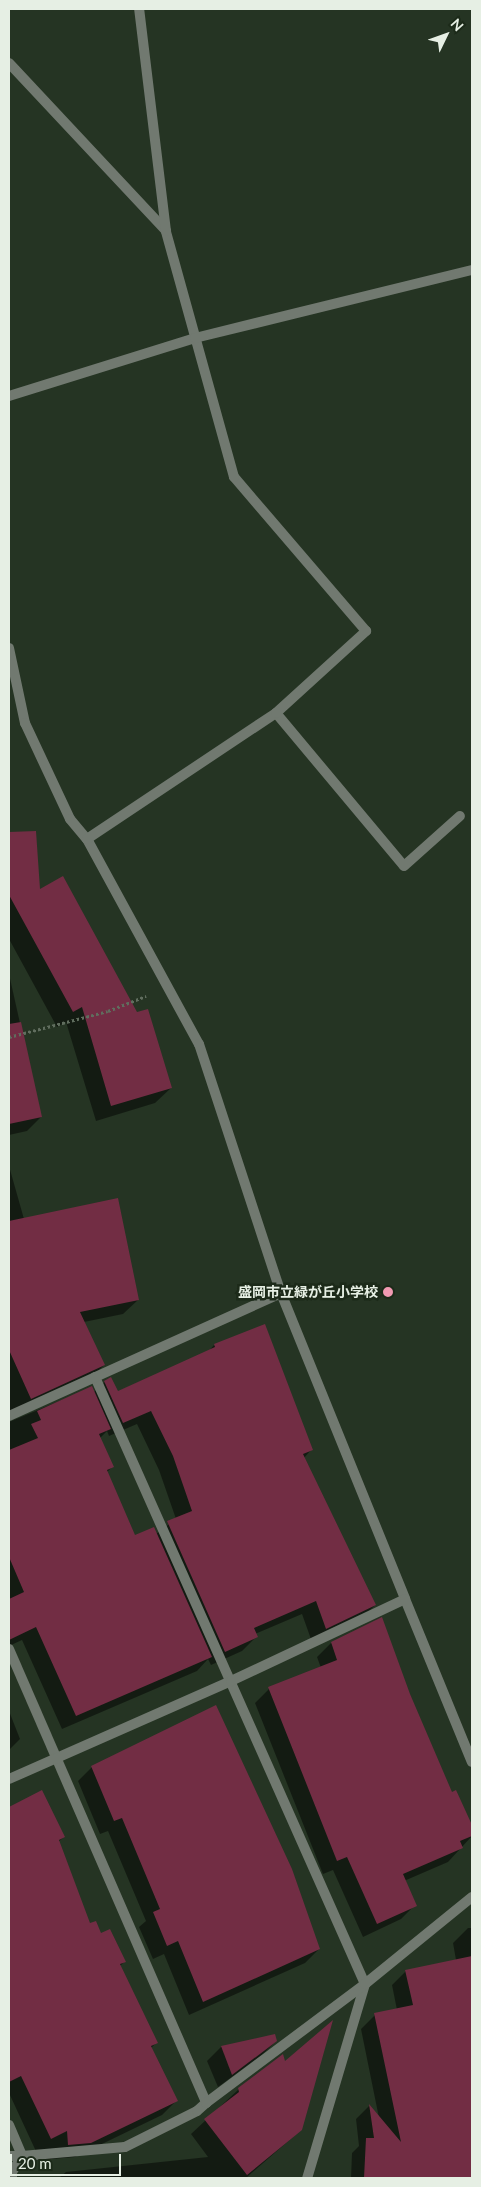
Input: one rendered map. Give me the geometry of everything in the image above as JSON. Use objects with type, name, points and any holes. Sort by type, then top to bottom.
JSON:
[{"type":"street","points":[[87,839],[276,713],[366,631],[234,477],[194,338],[166,231],[139,9]]},
{"type":"street","points":[[9,63],[166,231]]},
{"type":"street","points":[[9,396],[194,338],[472,270]]},
{"type":"street","points":[[9,648],[26,723],[70,819],[87,839],[170,987],[199,1044],[282,1293],[472,1762]]},
{"type":"street","points":[[276,713],[404,866],[460,816]]},
{"type":"street","points":[[9,1416],[282,1293]]},
{"type":"street","points":[[96,1377],[365,1984],[307,2178]]},
{"type":"street","points":[[9,1779],[231,1681],[405,1599]]},
{"type":"street","points":[[9,1649],[206,2102]]},
{"type":"street","points":[[9,2156],[125,2147],[197,2111],[206,2102],[365,1984],[472,1897]]},
{"type":"street","points":[[9,2125],[22,2156]]},
{"type":"street","points":[[12,2178],[12,2172],[22,2156]]},
{"type":"path","points":[[9,1037],[108,1011],[170,987]]},
{"type":"building","points":[[36,831],[40,889],[63,876],[137,1012],[148,1009],[172,1088],[111,1106],[82,1007],[73,1012],[9,895],[9,832]]},
{"type":"building","points":[[21,1022],[42,1117],[9,1124],[9,1024]]},
{"type":"building","points":[[118,1198],[139,1300],[80,1312],[105,1365],[31,1399],[9,1350],[9,1221]]},
{"type":"building","points":[[265,1324],[313,1450],[303,1454],[376,1605],[326,1629],[316,1601],[254,1628],[258,1637],[225,1652],[167,1521],[192,1511],[173,1456],[151,1411],[123,1423],[104,1381],[111,1377],[118,1391],[215,1347],[214,1344]]},
{"type":"building","points":[[92,1386],[111,1429],[99,1434],[114,1467],[107,1470],[135,1535],[154,1527],[212,1657],[76,1716],[36,1627],[9,1640],[9,1599],[24,1592],[9,1557],[9,1450],[38,1438],[31,1424],[41,1420],[37,1411]]},
{"type":"building","points":[[382,1617],[410,1694],[452,1792],[456,1790],[472,1825],[472,1836],[460,1841],[463,1848],[403,1874],[417,1906],[377,1924],[347,1857],[337,1861],[268,1687],[337,1660],[331,1642]]},
{"type":"building","points":[[216,1705],[292,1869],[320,1949],[203,2002],[178,1941],[167,1946],[153,1912],[160,1909],[122,1818],[114,1821],[91,1766]]},
{"type":"building","points":[[42,1790],[65,1837],[59,1840],[90,1923],[96,1921],[101,1933],[110,1929],[126,1962],[120,1964],[158,2043],[151,2046],[178,2101],[91,2143],[68,2145],[67,2131],[51,2139],[21,2076],[9,2082],[9,1807]]},
{"type":"building","points":[[472,1956],[472,2178],[364,2178],[366,2138],[374,2138],[369,2104],[401,2142],[374,2013],[413,2005],[405,1970]]},
{"type":"building","points":[[333,2020],[302,2130],[247,2175],[204,2119],[239,2092],[238,2088],[283,2054],[285,2061]]},
{"type":"building","points":[[275,2034],[277,2041],[232,2075],[221,2046]]},
{"type":"place","name":"盛岡市立緑が丘小学校","points":[[388,1292]]}]
